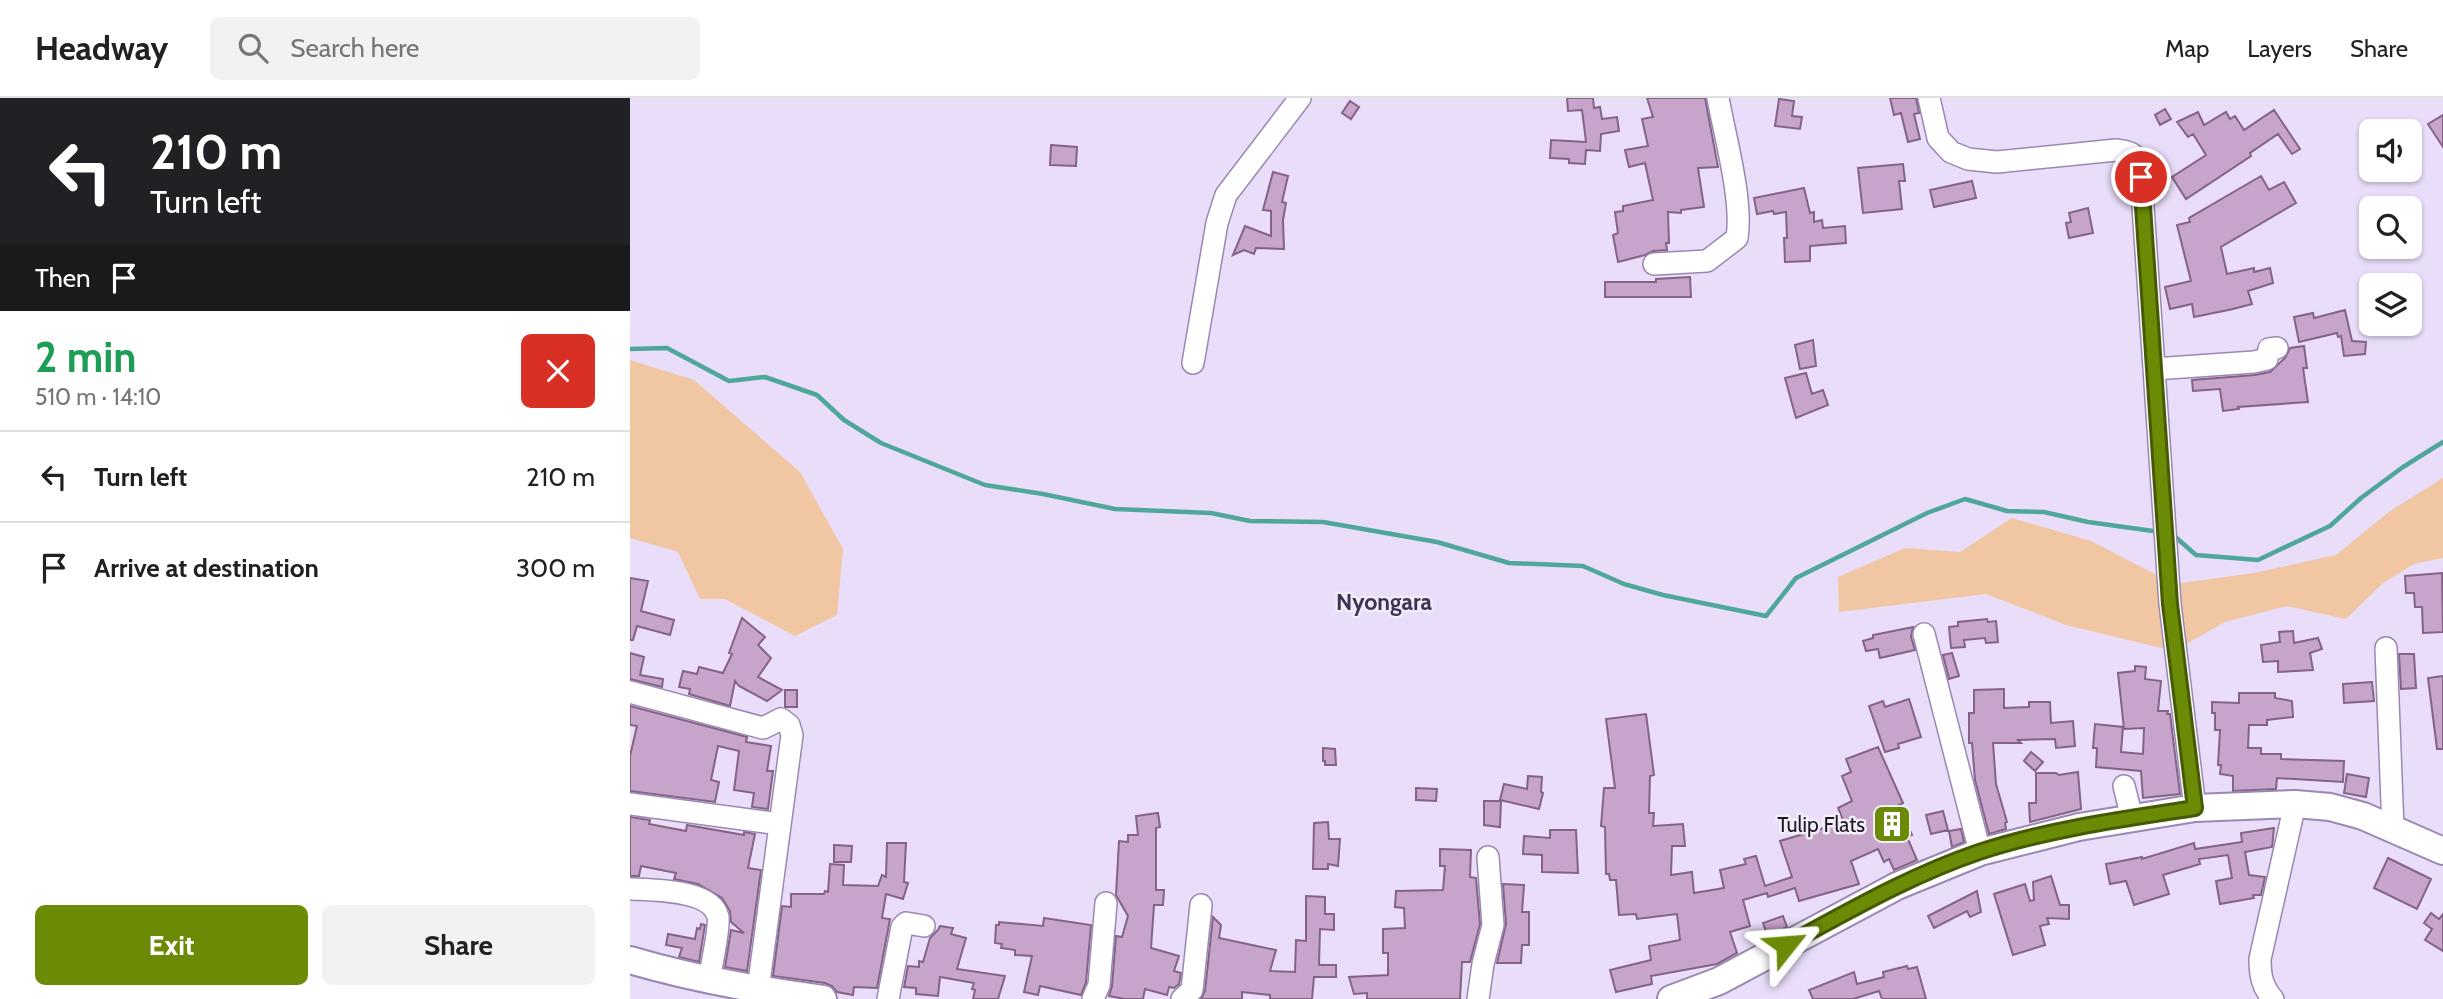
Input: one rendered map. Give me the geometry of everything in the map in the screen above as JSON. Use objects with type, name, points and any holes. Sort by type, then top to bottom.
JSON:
[{"type":"main road","points":[[1671,999],[1719,981],[1897,886],[1980,852],[2079,827],[2195,808],[2295,804],[2330,807],[2352,813],[2443,851]]},
{"type":"main road","points":[[630,960],[761,995],[823,999]]},
{"type":"street","points":[[1193,363],[1217,223],[1226,195],[1300,98]]},
{"type":"street","points":[[1654,264],[1707,261],[1737,237],[1740,224],[1737,199],[1718,98]]},
{"type":"street","points":[[1928,98],[1938,138],[1951,152],[1968,159],[1997,162],[2116,150],[2129,151],[2135,155],[2141,177],[2170,604],[2195,808]]},
{"type":"street","points":[[2154,369],[2254,362],[2267,359],[2269,349],[2277,348]]},
{"type":"street","points":[[1924,634],[1980,852]]},
{"type":"street","points":[[2386,648],[2393,829]]},
{"type":"street","points":[[630,692],[763,728],[781,719],[789,725],[792,735],[761,995]]},
{"type":"street","points":[[2124,786],[2132,818]]},
{"type":"street","points":[[630,804],[780,824]]},
{"type":"street","points":[[2273,999],[2266,991],[2260,976],[2259,959],[2295,804]]},
{"type":"street","points":[[1478,999],[1493,925],[1488,857]]},
{"type":"street","points":[[630,889],[695,896],[715,908],[719,919],[709,981]]},
{"type":"street","points":[[1093,999],[1099,985],[1106,903]]},
{"type":"street","points":[[1182,999],[1192,990],[1201,905]]},
{"type":"street","points":[[888,999],[902,927],[906,923],[924,926]]},
{"type":"shaded area","points":[[630,360],[694,380],[800,472],[843,549],[837,615],[795,636],[725,599],[700,599],[678,552],[630,538]]},
{"type":"shaded area","points":[[2443,478],[2443,558],[2414,564],[2383,583],[2346,619],[2287,606],[2225,622],[2174,651],[2066,625],[1986,594],[1839,612],[1838,577],[1905,548],[1960,552],[2012,518],[2091,541],[2174,584],[2254,573],[2336,555],[2390,511]]},
{"type":"building","points":[[1567,98],[1593,98],[1594,108],[1600,107],[1602,119],[1617,117],[1619,131],[1601,134],[1600,151],[1586,150],[1585,164],[1569,163],[1569,159],[1550,158],[1551,140],[1586,142],[1582,110],[1568,111]]},
{"type":"building","points":[[1647,98],[1705,98],[1718,167],[1698,168],[1704,207],[1681,210],[1681,213],[1668,212],[1667,250],[1653,251],[1618,262],[1613,235],[1618,233],[1615,212],[1623,211],[1623,206],[1653,200],[1645,163],[1629,167],[1625,150],[1648,146],[1642,119],[1653,117]]},
{"type":"building","points":[[1890,98],[1916,98],[1919,113],[1914,114],[1920,139],[1908,142],[1901,113],[1894,115]]},
{"type":"building","points":[[1779,99],[1794,101],[1792,116],[1802,117],[1800,129],[1775,126]]},
{"type":"building","points":[[1350,101],[1359,107],[1351,119],[1342,113]]},
{"type":"building","points":[[2165,109],[2171,119],[2160,125],[2155,115]]},
{"type":"building","points":[[2274,110],[2300,149],[2292,154],[2278,134],[2250,153],[2251,156],[2186,199],[2172,177],[2206,155],[2193,134],[2188,137],[2177,122],[2198,112],[2204,125],[2226,112],[2230,119],[2235,116],[2244,130]]},
{"type":"building","points":[[2443,115],[2443,147],[2428,124]]},
{"type":"building","points":[[1051,145],[1077,147],[1076,166],[1050,165]]},
{"type":"building","points":[[1903,164],[1905,181],[1899,181],[1902,209],[1863,213],[1858,168]]},
{"type":"building","points":[[1273,172],[1288,176],[1282,202],[1286,203],[1283,220],[1284,249],[1256,248],[1254,254],[1244,250],[1233,255],[1245,226],[1271,236],[1271,211],[1263,210]]},
{"type":"building","points":[[2261,176],[2269,190],[2284,182],[2296,203],[2221,247],[2227,274],[2254,268],[2254,272],[2270,268],[2273,283],[2248,291],[2252,304],[2233,309],[2194,317],[2192,304],[2170,309],[2165,287],[2191,281],[2177,225],[2190,222],[2189,218]]},
{"type":"building","points":[[1972,181],[1976,198],[1934,207],[1930,190]]},
{"type":"building","points":[[1804,188],[1810,213],[1814,212],[1814,222],[1822,220],[1823,228],[1845,226],[1846,243],[1810,246],[1810,261],[1785,262],[1786,212],[1757,214],[1754,198]]},
{"type":"building","points":[[2088,208],[2093,233],[2069,238],[2066,223],[2071,222],[2069,213]]},
{"type":"building","points":[[1690,277],[1691,297],[1605,297],[1605,282],[1656,282],[1656,279]]},
{"type":"building","points":[[2345,310],[2352,341],[2366,342],[2365,354],[2344,356],[2341,336],[2338,337],[2337,333],[2299,342],[2294,317],[2313,313],[2314,318]]},
{"type":"building","points":[[1813,340],[1816,366],[1800,369],[1795,345]]},
{"type":"building","points":[[2304,346],[2307,368],[2303,368],[2308,402],[2238,407],[2239,409],[2223,411],[2220,389],[2193,391],[2192,380],[2270,372],[2285,358],[2290,348]]},
{"type":"building","points":[[1806,373],[1812,394],[1823,390],[1828,405],[1796,418],[1785,378]]},
{"type":"building","points":[[2442,573],[2443,632],[2423,633],[2422,607],[2415,607],[2414,593],[2406,593],[2405,576]]},
{"type":"building","points":[[630,578],[648,581],[641,611],[674,620],[670,635],[637,626],[633,640],[630,640]]},
{"type":"building","points":[[742,618],[765,637],[758,645],[771,658],[758,677],[782,690],[767,701],[739,686],[735,681],[730,706],[689,694],[690,689],[679,687],[683,671],[697,674],[699,667],[723,673],[732,654],[729,653]]},
{"type":"building","points":[[1987,619],[1988,622],[1996,621],[1998,642],[1986,643],[1985,638],[1964,640],[1965,647],[1951,648],[1949,627],[1958,626],[1958,622]]},
{"type":"building","points":[[1913,627],[1911,637],[1915,650],[1880,658],[1878,649],[1866,651],[1863,641],[1873,638],[1873,635]]},
{"type":"building","points":[[2293,631],[2294,643],[2318,638],[2322,649],[2310,653],[2313,670],[2278,672],[2278,661],[2263,662],[2261,645],[2280,642],[2279,632]]},
{"type":"building","points":[[630,653],[644,657],[640,675],[663,679],[662,687],[630,679]]},
{"type":"building","points":[[1952,653],[1959,676],[1949,679],[1943,655]]},
{"type":"building","points":[[2399,654],[2414,654],[2416,688],[2401,689]]},
{"type":"building","points":[[2135,666],[2146,667],[2145,679],[2161,681],[2158,711],[2168,711],[2167,714],[2170,714],[2180,794],[2143,798],[2141,771],[2096,767],[2097,748],[2093,748],[2095,724],[2123,727],[2121,752],[2143,754],[2144,728],[2124,729],[2118,673],[2135,671]]},
{"type":"building","points":[[2443,676],[2443,749],[2437,749],[2428,678]]},
{"type":"building","points":[[2372,682],[2374,701],[2344,703],[2343,684]]},
{"type":"building","points":[[2004,689],[2004,708],[2029,707],[2029,702],[2050,702],[2051,723],[2073,721],[2075,746],[2056,748],[2055,739],[1993,743],[1996,784],[2007,822],[2006,829],[1989,834],[1975,780],[1972,743],[1969,743],[1969,713],[1974,713],[1974,690]]},
{"type":"building","points":[[785,690],[797,690],[797,707],[785,707]]},
{"type":"building","points":[[2239,693],[2275,693],[2275,698],[2292,701],[2293,717],[2267,720],[2267,725],[2249,725],[2248,748],[2261,748],[2261,754],[2281,754],[2281,759],[2344,761],[2343,782],[2277,778],[2276,789],[2233,791],[2233,776],[2220,774],[2220,730],[2215,730],[2212,702],[2239,703]]},
{"type":"building","points":[[1909,699],[1921,737],[1898,744],[1899,748],[1885,752],[1869,706],[1883,701],[1885,707]]},
{"type":"building","points":[[630,706],[747,737],[746,742],[771,746],[767,771],[773,771],[768,809],[752,807],[754,793],[734,790],[739,751],[718,746],[711,780],[719,782],[715,802],[630,791],[630,756],[637,726],[630,725]]},
{"type":"building","points":[[1646,714],[1654,775],[1650,776],[1649,813],[1654,813],[1653,826],[1683,824],[1685,846],[1672,846],[1671,875],[1692,872],[1694,893],[1724,888],[1720,870],[1746,864],[1744,859],[1756,856],[1765,886],[1792,877],[1780,841],[1844,822],[1838,808],[1852,801],[1842,776],[1851,772],[1846,759],[1878,747],[1903,803],[1899,805],[1912,835],[1907,837],[1917,860],[1894,870],[1889,859],[1884,862],[1878,849],[1851,861],[1859,884],[1799,901],[1795,888],[1768,897],[1767,893],[1743,900],[1750,926],[1730,932],[1737,953],[1717,964],[1651,976],[1652,984],[1616,992],[1610,970],[1651,960],[1649,946],[1680,940],[1677,914],[1637,919],[1636,914],[1619,915],[1616,880],[1610,880],[1609,874],[1606,874],[1605,827],[1601,826],[1604,788],[1615,788],[1606,719]]},
{"type":"building","points":[[1323,748],[1335,749],[1336,765],[1325,765]]},
{"type":"building","points":[[2031,752],[2043,762],[2035,771],[2024,761]]},
{"type":"building","points":[[2078,772],[2081,809],[2030,822],[2029,803],[2036,803],[2036,773],[2059,775]]},
{"type":"building","points":[[2347,774],[2369,778],[2366,797],[2344,793]]},
{"type":"building","points":[[1528,776],[1542,777],[1543,793],[1539,809],[1500,800],[1504,784],[1527,789]]},
{"type":"building","points":[[1416,788],[1437,789],[1436,801],[1416,800]]},
{"type":"building","points":[[1484,801],[1501,801],[1500,827],[1484,825]]},
{"type":"building","points":[[1943,811],[1948,830],[1931,834],[1926,815]]},
{"type":"building","points":[[1158,813],[1160,827],[1156,828],[1156,890],[1164,890],[1163,905],[1154,905],[1151,948],[1179,956],[1174,971],[1181,973],[1179,984],[1174,988],[1169,987],[1167,995],[1145,989],[1143,999],[1109,996],[1116,936],[1122,937],[1128,916],[1116,895],[1119,841],[1128,842],[1128,835],[1138,835],[1136,816]]},
{"type":"building","points":[[630,817],[650,820],[649,824],[686,831],[687,825],[744,835],[744,832],[755,834],[748,868],[761,870],[747,971],[725,967],[731,930],[744,933],[731,922],[730,911],[722,898],[698,884],[674,879],[676,873],[641,866],[639,876],[630,876]]},
{"type":"building","points":[[1328,822],[1329,839],[1340,839],[1338,866],[1328,864],[1328,869],[1313,869],[1314,823]]},
{"type":"building","points":[[2274,828],[2272,847],[2245,852],[2249,875],[2265,877],[2261,895],[2253,895],[2254,898],[2220,904],[2216,881],[2232,878],[2228,855],[2199,859],[2200,864],[2163,875],[2169,894],[2134,905],[2126,881],[2110,884],[2106,864],[2142,859],[2194,843],[2195,849],[2242,842],[2241,833]]},
{"type":"building","points":[[1961,829],[1964,842],[1952,847],[1949,831]]},
{"type":"building","points":[[1550,830],[1576,830],[1578,873],[1542,872],[1542,855],[1523,854],[1524,836],[1550,838]]},
{"type":"building","points":[[887,843],[906,843],[904,882],[908,883],[903,899],[886,894],[882,918],[890,919],[877,988],[854,987],[853,995],[837,992],[825,983],[773,976],[782,906],[791,907],[791,894],[828,892],[830,864],[844,865],[843,885],[878,886],[882,875],[886,877]]},
{"type":"building","points":[[834,845],[852,846],[851,862],[834,862]]},
{"type":"building","points":[[1440,849],[1471,850],[1470,877],[1476,878],[1480,924],[1470,962],[1462,962],[1460,999],[1367,999],[1367,993],[1354,994],[1349,977],[1388,975],[1388,953],[1383,953],[1383,929],[1405,928],[1404,908],[1395,907],[1396,891],[1443,890],[1445,866],[1440,866]]},
{"type":"building","points":[[2388,858],[2431,879],[2417,909],[2374,888]]},
{"type":"building","points":[[2051,876],[2060,905],[2069,905],[2069,919],[2047,918],[2049,924],[2040,926],[2045,945],[2013,955],[1994,894],[2025,884],[2030,901],[2034,900],[2033,882]]},
{"type":"building","points":[[1503,884],[1524,885],[1522,912],[1529,912],[1529,945],[1522,945],[1521,963],[1497,963],[1506,924]]},
{"type":"building","points":[[1977,891],[1981,912],[1970,917],[1967,911],[1934,928],[1928,916]]},
{"type":"building","points":[[1306,896],[1325,897],[1325,914],[1334,914],[1334,930],[1320,929],[1319,965],[1336,965],[1336,977],[1314,977],[1312,999],[1270,999],[1270,995],[1242,992],[1242,999],[1201,999],[1205,991],[1213,917],[1221,925],[1219,938],[1276,950],[1270,971],[1295,972],[1296,940],[1306,941]]},
{"type":"building","points":[[2431,913],[2439,919],[2443,914],[2443,951],[2425,940],[2432,929],[2424,923]]},
{"type":"building","points":[[1783,916],[1787,927],[1768,937],[1763,923]]},
{"type":"building","points":[[1044,918],[1091,925],[1086,982],[1081,995],[1040,986],[1038,995],[1024,992],[1032,956],[1015,955],[1015,950],[1001,948],[1002,944],[995,943],[996,925],[999,925],[999,922],[1043,926]]},
{"type":"building","points":[[701,924],[705,925],[699,962],[679,957],[682,948],[666,945],[668,934],[695,939],[697,928],[700,929]]},
{"type":"building","points":[[940,926],[953,928],[951,934],[966,938],[957,969],[1005,976],[998,999],[973,999],[974,983],[940,977],[938,996],[916,994],[916,988],[904,987],[908,966],[919,967],[919,961],[923,962],[930,938]]},
{"type":"building","points":[[1907,966],[1908,969],[1917,967],[1926,999],[1882,999],[1879,991],[1853,999],[1813,999],[1809,990],[1854,972],[1857,984],[1884,977],[1883,972]]},
{"type":"waterway","points":[[630,349],[667,348],[729,381],[765,377],[817,395],[844,420],[881,443],[985,485],[1115,509],[1211,513],[1250,521],[1323,522],[1437,542],[1509,563],[1583,566],[1624,584],[1663,595],[1766,616],[1796,578],[1927,513],[1965,499],[2007,511],[2044,512],[2088,522],[2153,531]]},
{"type":"waterway","points":[[2172,534],[2196,555],[2258,560],[2330,526],[2361,498],[2443,442]]},
{"type":"place","name":"Tulip Flats","points":[[1892,824]]},
{"type":"district","name":"Nyongara","points":[[1384,602]]},
{"type":"route","points":[[1786,945],[1897,886],[1980,852],[2079,827],[2195,808],[2170,604],[2141,177]]}]
